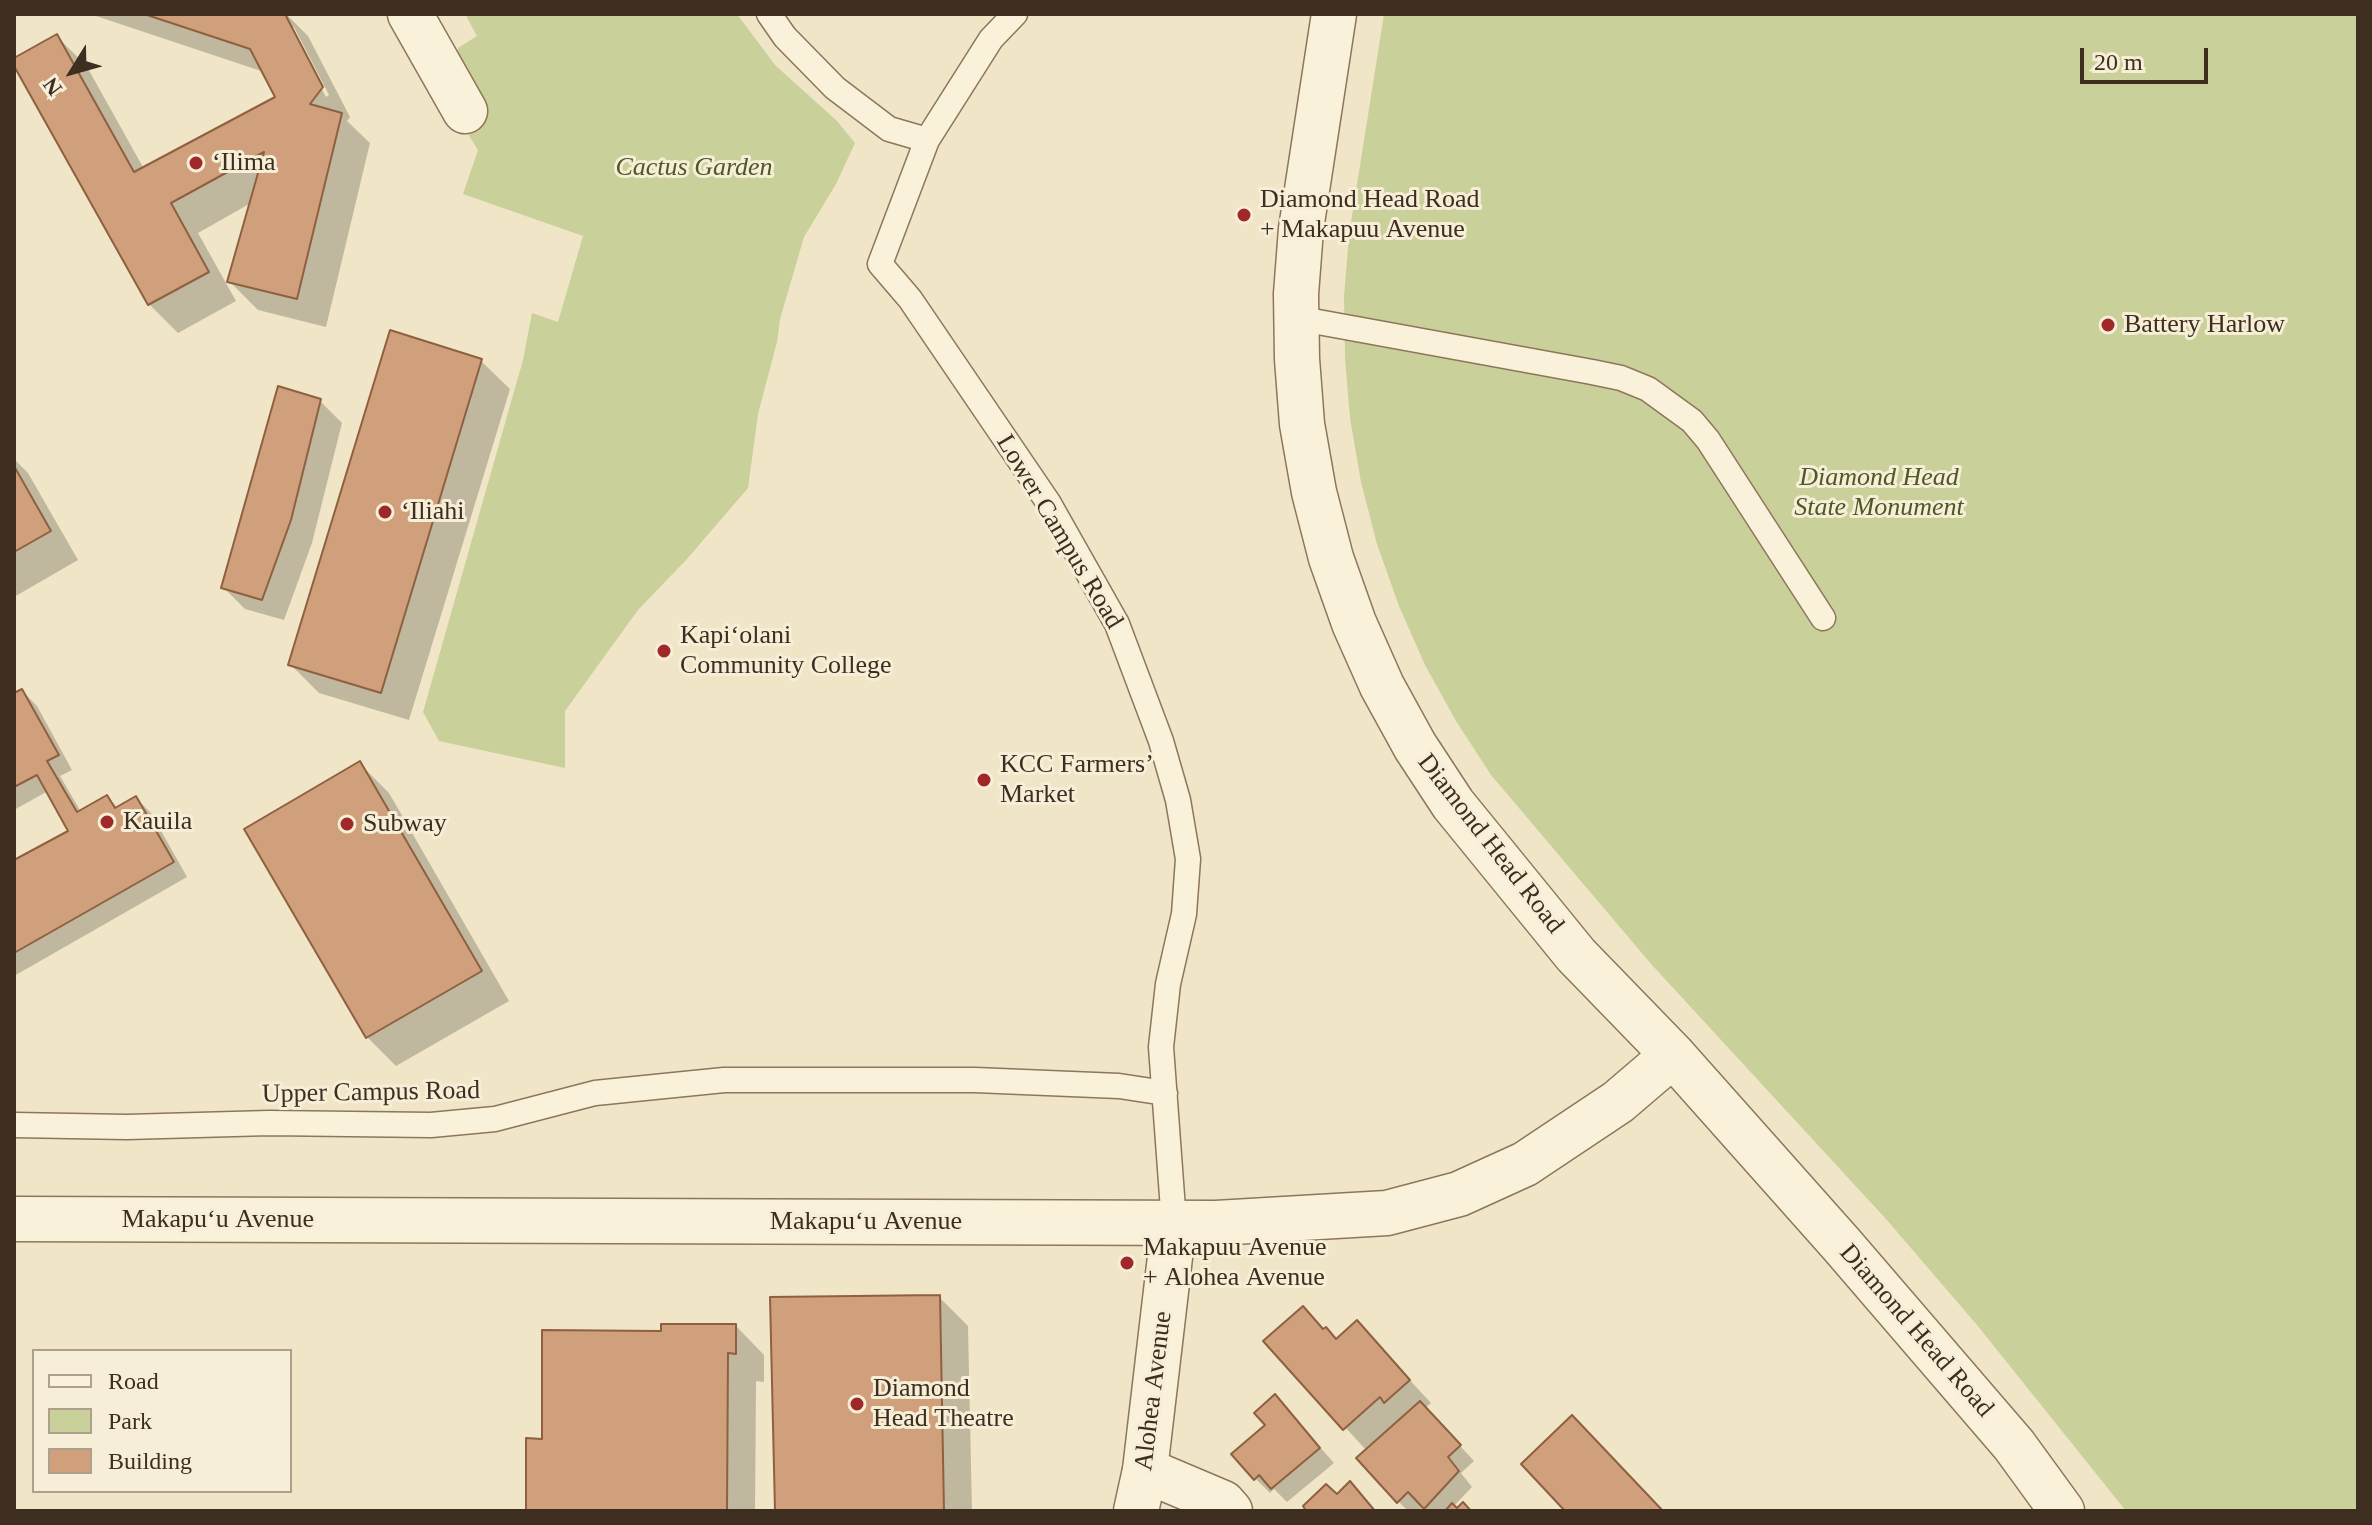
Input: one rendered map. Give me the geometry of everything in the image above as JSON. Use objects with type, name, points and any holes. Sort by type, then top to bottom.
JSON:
[{"type":"street","points":[[410,14],[465,111]]},
{"type":"street","name":"Diamond Head Road","points":[[1334,14],[1301,229],[1296,318],[1302,424],[1314,492],[1331,558],[1354,623],[1382,686],[1415,746],[1453,804],[1576,955],[1673,1055],[1842,1245],[2014,1445],[2062,1511]]},
{"type":"street","name":"Makapu‘u Avenue","points":[[14,1219],[1216,1223],[1387,1213],[1459,1194],[1525,1164],[1618,1102],[1673,1055]]},
{"type":"street","name":"Alohea Avenue","points":[[1141,1491],[1174,1223]]},
{"type":"street","points":[[1141,1491],[1223,1503],[1230,1511]]},
{"type":"lane","points":[[769,14],[793,46],[835,88],[889,129],[927,140]]},
{"type":"lane","name":"Lower Campus Road","points":[[1015,14],[991,39],[927,140],[880,264],[910,299],[1048,502],[1117,624],[1161,741],[1178,800],[1188,859],[1184,914],[1168,984],[1161,1047],[1165,1093]]},
{"type":"lane","points":[[1296,318],[1592,372],[1621,378],[1648,389],[1692,421],[1708,440],[1823,618]]},
{"type":"lane","name":"Upper Campus Road","points":[[14,1125],[431,1125],[495,1119],[595,1093],[724,1080],[975,1080],[1119,1086],[1165,1093]]},
{"type":"lane","points":[[1165,1093],[1174,1223]]},
{"type":"green space","name":"Cactus Garden","points":[[465,14],[737,14],[775,65],[837,121],[855,143],[836,184],[804,237],[780,319],[758,414],[748,488],[638,610],[565,711],[565,768],[439,741],[423,712],[523,360],[532,313],[558,322],[583,236],[463,194],[478,150],[455,113],[458,48],[477,36]]},
{"type":"green space","name":"Diamond Head State Monument","points":[[1384,14],[2358,14],[2358,1511],[2126,1511],[1977,1325],[1886,1219],[1652,965],[1491,775],[1425,665],[1399,606],[1377,544],[1361,482],[1350,418],[1344,296],[1349,235]]},
{"type":"building","name":"ʻIlima","points":[[144,14],[285,14],[323,87],[310,104],[342,113],[297,299],[227,282],[264,152],[171,203],[209,272],[148,305],[14,66],[14,58],[57,34],[134,172],[275,97],[250,49]]},
{"type":"building","name":"ʻIliahi","points":[[390,330],[482,359],[381,693],[288,665]]},
{"type":"building","points":[[278,386],[321,399],[291,520],[262,600],[221,588]]},
{"type":"building","points":[[14,466],[51,531],[14,552]]},
{"type":"building","name":"Kauila","points":[[22,689],[59,755],[47,761],[77,812],[107,795],[115,808],[136,796],[174,862],[14,953],[14,860],[68,831],[37,775],[14,787],[14,693]]},
{"type":"building","points":[[360,761],[482,971],[366,1038],[244,829]]},
{"type":"building","name":"Diamond Head Theatre","points":[[940,1295],[944,1511],[775,1511],[770,1297]]},
{"type":"building","points":[[1303,1306],[1336,1339],[1357,1320],[1410,1380],[1384,1403],[1380,1397],[1343,1430],[1263,1341]]},
{"type":"building","points":[[661,1324],[736,1324],[736,1354],[728,1353],[727,1511],[526,1511],[526,1438],[542,1439],[542,1330],[661,1331]]},
{"type":"building","points":[[1275,1394],[1320,1448],[1271,1489],[1259,1475],[1254,1480],[1231,1454],[1265,1425],[1254,1413]]},
{"type":"building","points":[[1420,1401],[1461,1445],[1448,1457],[1459,1471],[1424,1509],[1408,1492],[1397,1503],[1356,1458]]},
{"type":"building","points":[[1572,1415],[1663,1511],[1565,1511],[1521,1464]]},
{"type":"building","points":[[1350,1481],[1375,1511],[1306,1511],[1303,1506],[1326,1484],[1337,1494]]},
{"type":"building","points":[[1463,1502],[1471,1511],[1445,1511],[1452,1503],[1457,1508]]},
{"type":"place","name":"ʻIlima","points":[[196,163]]},
{"type":"place","name":"Diamond Head Road + Makapuu Avenue","points":[[1244,215]]},
{"type":"place","name":"Battery Harlow","points":[[2108,325]]},
{"type":"place","name":"ʻIliahi","points":[[385,512]]},
{"type":"place","name":"Kapi‘olani Community College","points":[[664,651]]},
{"type":"place","name":"KCC Farmers’ Market","points":[[984,780]]},
{"type":"place","name":"Kauila","points":[[107,822]]},
{"type":"place","name":"Subway","points":[[347,824]]},
{"type":"place","name":"Makapuu Avenue + Alohea Avenue","points":[[1127,1263]]},
{"type":"place","name":"Diamond Head Theatre","points":[[857,1404]]}]
